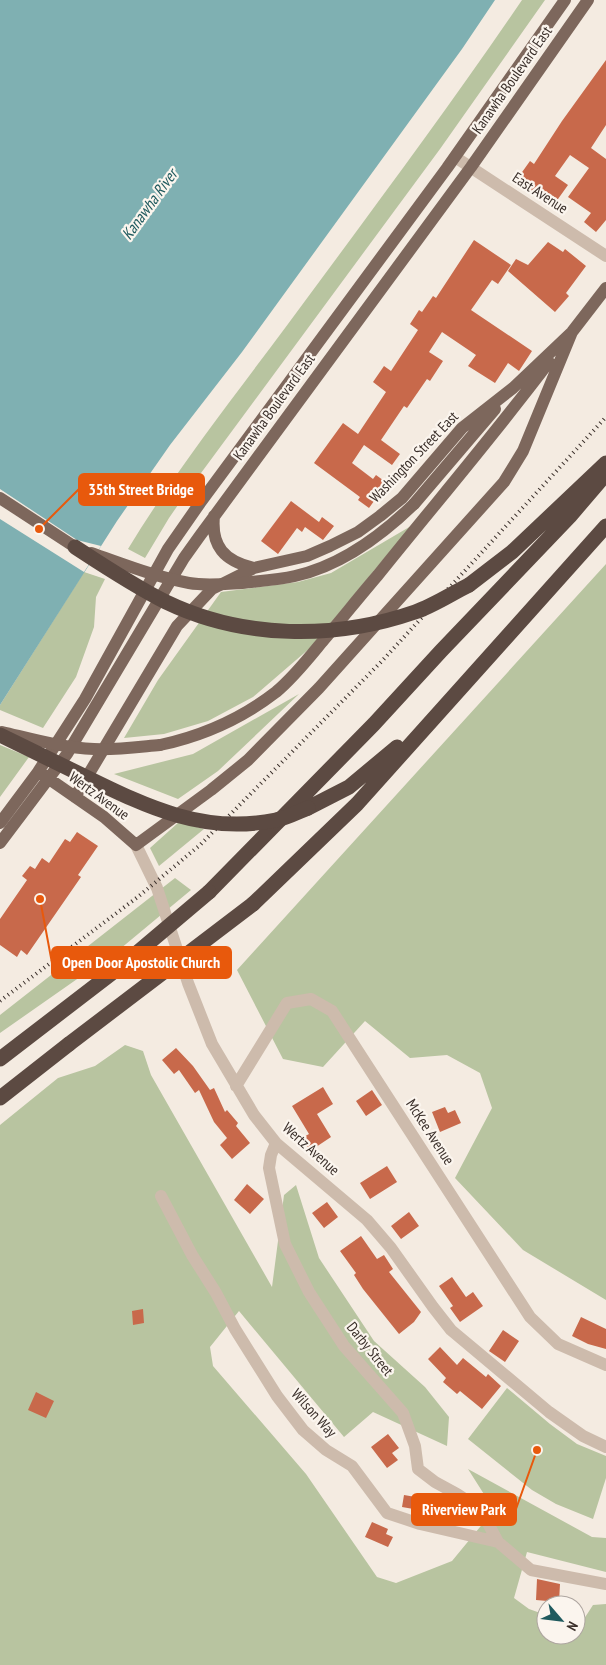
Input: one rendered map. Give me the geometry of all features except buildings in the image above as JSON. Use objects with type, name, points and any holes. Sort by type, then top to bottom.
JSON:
[{"type":"highway","points":[[75,546],[142,589],[167,602],[210,619],[240,627],[296,633],[365,626],[416,612],[469,585],[512,552],[606,463]]},
{"type":"highway","points":[[0,1059],[125,963],[209,892],[374,724],[570,516],[606,474]]},
{"type":"highway","points":[[0,1098],[253,904],[357,804],[606,526]]},
{"type":"highway","points":[[0,733],[114,791],[167,814],[208,823],[246,824],[277,820],[308,808],[349,787],[392,752],[452,698]]},
{"type":"main road","name":"Kanawha Boulevard East","points":[[0,843],[43,775],[168,550],[245,441],[455,157],[565,0]]},
{"type":"main road","name":"Kanawha Boulevard East","points":[[0,823],[43,775],[67,754],[184,558],[471,167],[588,0]]},
{"type":"main road","name":"Washington Street East","points":[[75,797],[177,626],[212,589],[254,568],[307,556],[358,532],[380,516],[402,498],[462,428],[513,388],[572,332],[606,288]]},
{"type":"main road","points":[[0,733],[64,746],[92,749],[125,749],[160,745],[187,739],[229,722],[254,708],[277,691],[300,668],[516,405],[572,332]]},
{"type":"main road","name":"Washington Street East","points":[[136,845],[211,790],[255,753],[319,688],[504,482],[523,451],[572,332]]},
{"type":"main road","points":[[0,498],[75,546],[141,571],[188,583],[211,585],[266,581],[296,576],[322,567],[349,554],[394,523],[414,504],[513,388]]},
{"type":"main road","points":[[214,516],[212,530],[214,539],[222,552],[242,565],[254,568]]},
{"type":"main road","name":"Wertz Avenue","points":[[43,775],[117,827],[136,845]]},
{"type":"street","name":"East Avenue","points":[[455,157],[606,256]]},
{"type":"street","name":"Wertz Avenue","points":[[136,845],[157,888],[188,983],[212,1044],[254,1115],[276,1143],[367,1220],[391,1248],[432,1307],[451,1330],[549,1412],[583,1436],[606,1447]]},
{"type":"street","name":"McKee Avenue","points":[[236,1086],[287,1003],[311,999],[332,1011],[530,1317],[558,1344],[606,1366]]},
{"type":"street","name":"Darby Street","points":[[276,1143],[270,1155],[269,1168],[285,1244],[309,1292],[344,1346],[403,1413],[415,1446],[418,1469],[435,1482],[458,1494],[481,1510],[498,1542]]},
{"type":"street","name":"Wilson Way","points":[[162,1196],[192,1255],[216,1292],[253,1360],[277,1396],[303,1430],[326,1450],[352,1466],[387,1513],[420,1524],[498,1542],[531,1570],[606,1584]]},
{"type":"green space","points":[[522,0],[545,0],[440,149],[187,492],[145,558],[128,549],[185,463],[465,82]]},
{"type":"green space","points":[[411,526],[310,648],[253,697],[208,721],[164,734],[124,738],[158,680],[221,592],[298,582],[331,573]]},
{"type":"green space","points":[[606,564],[606,1300],[523,1250],[455,1178],[492,1108],[480,1073],[447,1055],[410,1058],[365,1021],[323,1067],[283,1059],[237,970]]},
{"type":"green space","points":[[84,572],[105,579],[96,597],[94,627],[76,677],[43,728],[0,710],[0,705]]},
{"type":"green space","points":[[299,694],[218,771],[178,799],[114,774],[193,754]]},
{"type":"green space","points":[[0,745],[29,757],[0,797]]},
{"type":"green space","points":[[179,822],[204,829],[159,866],[150,848]]},
{"type":"green space","points":[[175,878],[191,890],[120,949],[0,1033],[0,1015]]},
{"type":"green space","points":[[125,1045],[143,1051],[151,1075],[272,1287],[284,1195],[296,1185],[319,1258],[374,1341],[425,1387],[449,1417],[447,1446],[373,1412],[344,1437],[239,1311],[210,1347],[213,1366],[306,1474],[377,1577],[396,1583],[452,1561],[494,1510],[468,1469],[592,1537],[606,1538],[606,1572],[527,1552],[514,1598],[529,1609],[536,1611],[536,1645],[586,1645],[586,1616],[593,1605],[606,1604],[606,1665],[0,1665],[0,1125],[58,1078],[95,1066]]},
{"type":"green space","points":[[507,1388],[577,1444],[606,1456],[606,1478],[593,1519],[556,1504],[532,1490],[468,1439]]},
{"type":"water","name":"Kanawha River","points":[[0,0],[495,0],[462,49],[242,352],[170,445],[117,521],[0,705]]},
{"type":"pier","points":[[0,489],[77,540],[101,546],[84,572],[0,519]]},
{"type":"railway","points":[[0,1001],[139,896],[200,845],[382,661],[606,417]]},
{"type":"place","name":"35th Street Bridge","points":[[39,529]]},
{"type":"place","name":"Open Door Apostolic Church","points":[[40,899]]},
{"type":"place","name":"Riverview Park","points":[[537,1450]]}]
